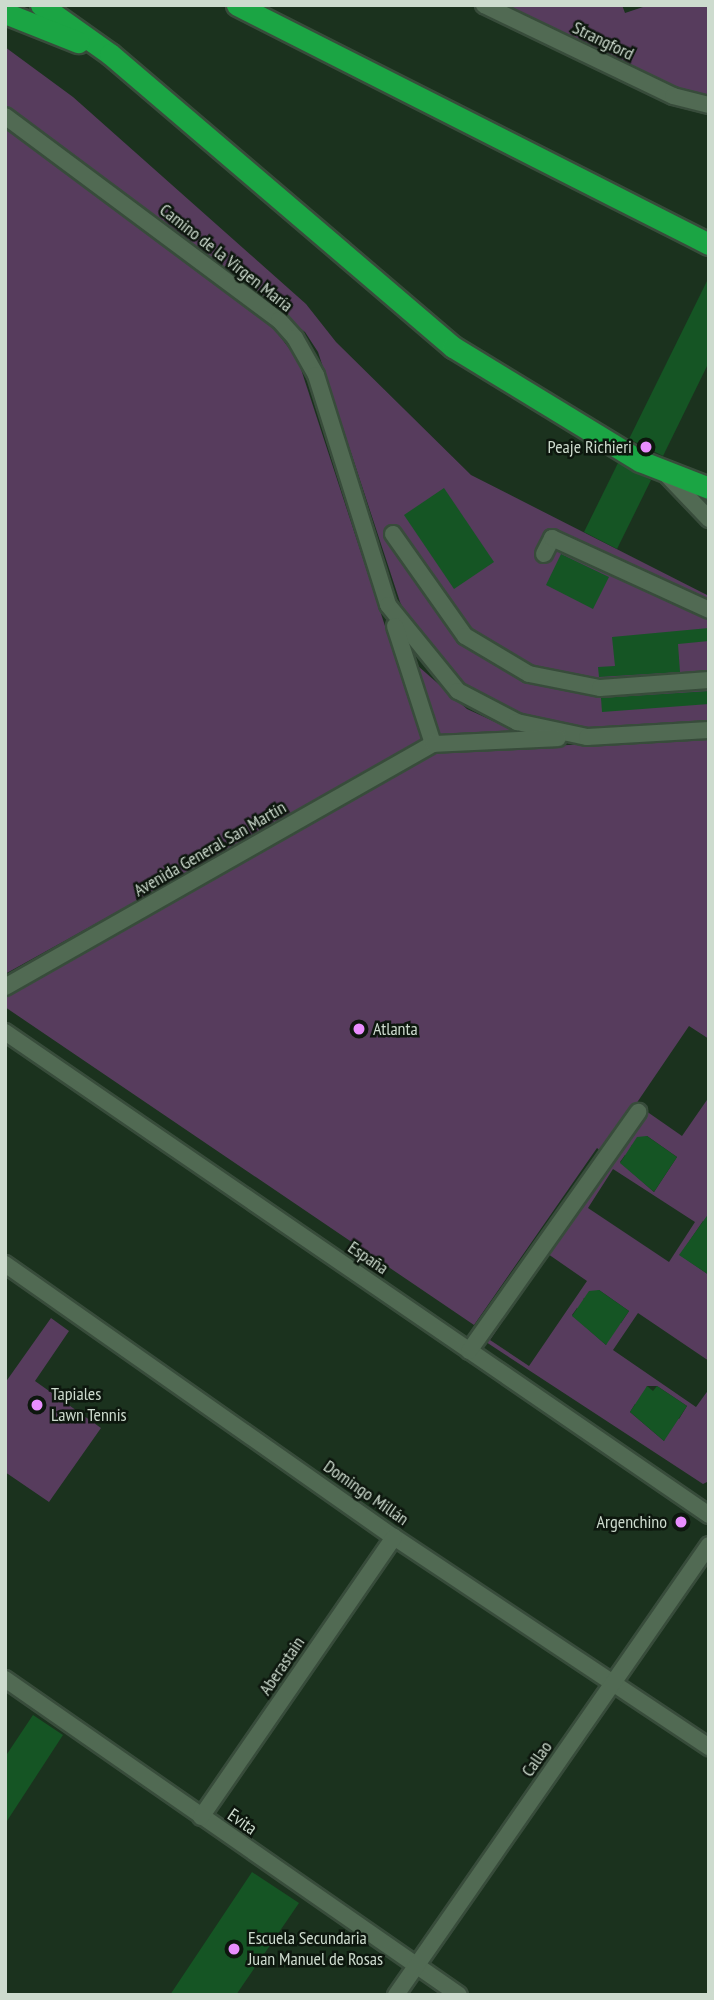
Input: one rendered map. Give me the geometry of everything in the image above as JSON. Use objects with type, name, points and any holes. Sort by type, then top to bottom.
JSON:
[{"type":"highway","points":[[41,5],[110,54],[453,347],[663,471],[709,488]]},
{"type":"highway","points":[[237,5],[709,244]]},
{"type":"highway","points":[[5,13],[110,54]]},
{"type":"street","name":"Strangford","points":[[484,5],[673,96],[709,105]]},
{"type":"street","name":"Camino de la Virgen María","points":[[5,116],[295,338],[316,375],[433,744],[709,730]]},
{"type":"street","points":[[663,471],[709,519]]},
{"type":"street","points":[[393,534],[465,636],[529,674],[600,688],[709,680]]},
{"type":"street","points":[[544,554],[552,538],[709,610]]},
{"type":"street","name":"Camino de la Virgen María","points":[[388,605],[458,691],[517,722],[587,737]]},
{"type":"street","name":"Avenida General San Martín","points":[[5,987],[433,744]]},
{"type":"street","name":"España","points":[[5,1032],[709,1515]]},
{"type":"street","points":[[469,1351],[638,1112]]},
{"type":"street","name":"Domingo Millán","points":[[5,1264],[394,1537],[709,1747]]},
{"type":"street","name":"Aberastain","points":[[201,1817],[394,1537]]},
{"type":"street","name":"Callao","points":[[396,1995],[709,1545]]},
{"type":"street","name":"Evita","points":[[5,1679],[459,1995]]},
{"type":"shaded area","points":[[501,5],[622,5],[625,13],[649,5],[709,5],[709,98],[658,81]]},
{"type":"shaded area","points":[[5,47],[73,97],[306,304],[336,342],[471,475],[709,596],[709,721],[581,728],[520,716],[455,678],[417,637],[400,602],[318,352],[305,332],[5,108]]},
{"type":"shaded area","points":[[5,128],[272,326],[298,360],[423,742],[5,974]]},
{"type":"shaded area","points":[[418,666],[467,709],[517,732],[439,736]]},
{"type":"shaded area","name":"Atlanta","points":[[709,738],[709,1039],[689,1026],[636,1104],[682,1136],[709,1097],[709,1224],[703,1221],[680,1255],[709,1275],[709,1361],[638,1313],[613,1350],[696,1407],[709,1389],[709,1481],[703,1484],[486,1342],[610,1159],[597,1148],[474,1325],[5,1007],[5,997],[431,752]],"holes":[[[647,1136],[677,1157],[654,1192],[620,1162],[625,1155],[633,1160],[639,1151],[631,1146]],[[613,1169],[695,1222],[669,1262],[588,1208]],[[548,1254],[587,1281],[529,1366],[490,1340]],[[599,1290],[629,1311],[621,1323],[614,1319],[606,1345],[572,1315],[577,1308],[585,1314],[591,1304],[583,1299]],[[647,1386],[657,1386],[687,1406],[679,1419],[672,1415],[664,1441],[630,1412],[635,1404],[642,1409]]]},
{"type":"shaded area","name":"Tapiales Lawn Tennis","points":[[51,1318],[69,1331],[35,1381],[101,1428],[49,1502],[5,1472],[5,1383]]},
{"type":"building","points":[[709,277],[709,362],[663,456],[629,439]]},
{"type":"building","points":[[618,463],[651,480],[617,549],[584,532]]},
{"type":"building","points":[[444,488],[494,562],[454,589],[404,515]]},
{"type":"building","points":[[561,554],[609,577],[593,609],[546,585]]},
{"type":"building","points":[[709,628],[709,641],[678,644],[680,672],[599,677],[598,667],[615,666],[612,637]]},
{"type":"building","points":[[709,691],[709,704],[602,712],[601,698]]},
{"type":"building","points":[[647,1136],[677,1157],[654,1192],[620,1163],[637,1137]]},
{"type":"building","points":[[709,1213],[709,1275],[679,1255]]},
{"type":"building","points":[[599,1290],[629,1311],[606,1345],[572,1316],[589,1291]]},
{"type":"building","points":[[647,1386],[653,1391],[657,1386],[687,1406],[664,1441],[630,1412]]},
{"type":"building","points":[[33,1715],[63,1735],[5,1824],[5,1757]]},
{"type":"building","name":"Escuela Secundaria Juan Manuel de Rosas","points":[[252,1872],[299,1903],[236,1995],[170,1995]]},
{"type":"place","name":"Peaje Richieri","points":[[646,447]]},
{"type":"place","name":"Atlanta","points":[[359,1029]]},
{"type":"place","name":"Tapiales Lawn Tennis","points":[[37,1405]]},
{"type":"place","name":"Argenchino","points":[[681,1522]]},
{"type":"place","name":"Escuela Secundaria Juan Manuel de Rosas","points":[[234,1949]]}]
